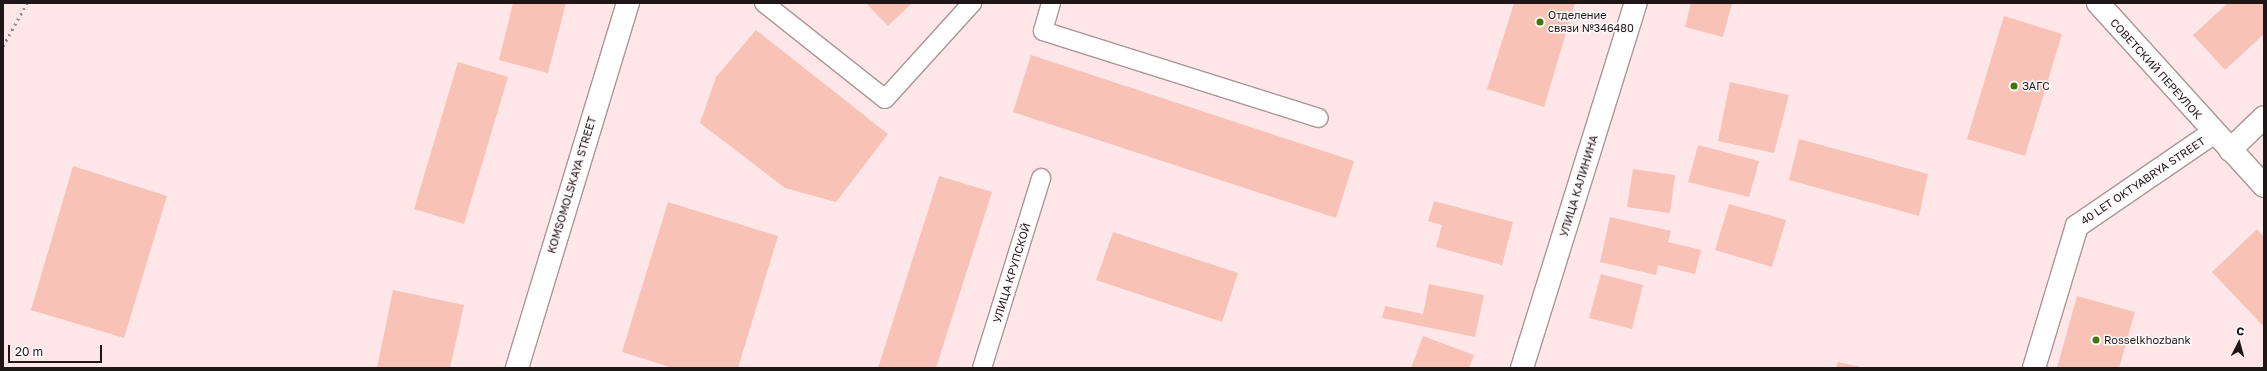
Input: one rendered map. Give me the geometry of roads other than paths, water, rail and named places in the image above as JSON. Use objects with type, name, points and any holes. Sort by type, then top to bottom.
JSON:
[{"type":"street","name":"KOMSOMOLSKAYA STREET","points":[[517,368],[628,3]]},
{"type":"street","name":"УЛИЦА КАЛИНИНА","points":[[1522,368],[1636,3]]},
{"type":"street","name":"СОВЕТСКИЙ ПЕРЕУЛОК","points":[[2098,3],[2213,133],[2264,186]]},
{"type":"street","points":[[2230,150],[2264,117]]},
{"type":"street","name":"40 LET OKTYABRYA STREET","points":[[2034,368],[2077,226],[2213,133]]},
{"type":"lane","points":[[764,3],[885,99],[972,3]]},
{"type":"lane","points":[[1051,3],[1043,31],[1319,118]]},
{"type":"lane","name":"УЛИЦА КРУПСКОЙ","points":[[982,368],[1041,178]]},
{"type":"railway","points":[[3,46],[27,3]]},
{"type":"place","name":"Отделение связи №346480","points":[[1540,22]]},
{"type":"place","name":"ЗАГС","points":[[2014,86]]},
{"type":"place","name":"Rosselkhozbank","points":[[2096,340]]}]
